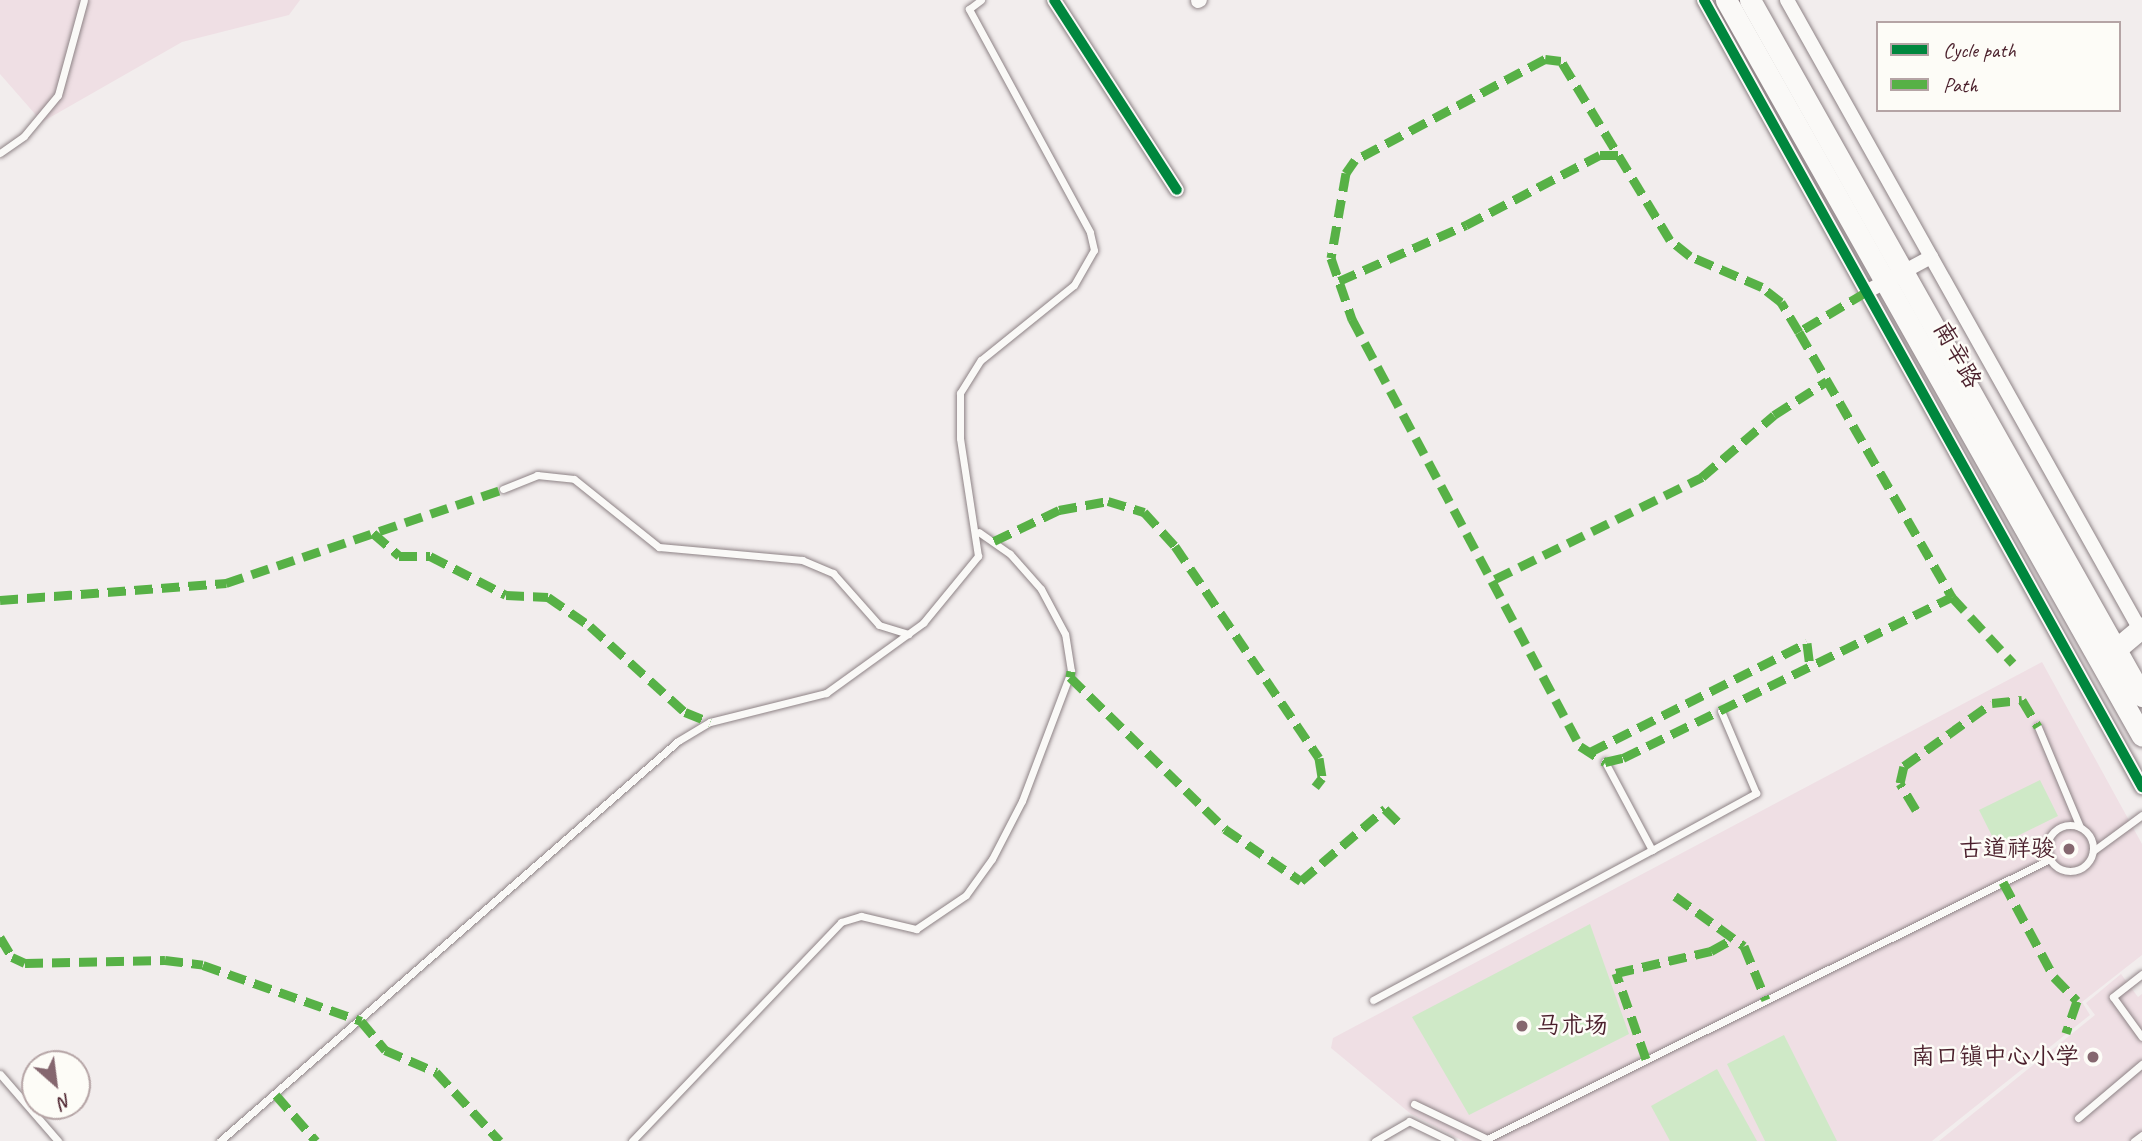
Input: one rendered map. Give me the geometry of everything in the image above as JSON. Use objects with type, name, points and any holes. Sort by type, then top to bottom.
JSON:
[{"type":"main road","name":"南辛路","points":[[1726,0],[2142,696]]},
{"type":"main road","name":"南辛路","points":[[1750,0],[1894,277],[2142,736]]},
{"type":"main road","points":[[2115,650],[2141,629]]},
{"type":"street","points":[[1055,0],[1177,190]]},
{"type":"street","points":[[1704,0],[2142,787]]},
{"type":"street","points":[[1787,0],[2141,629]]},
{"type":"street","points":[[1866,292],[1931,257]]},
{"type":"lane","points":[[0,153],[24,136],[58,95],[85,0]]},
{"type":"lane","points":[[220,1141],[678,741],[710,722],[827,693],[909,634],[978,556],[979,532],[960,438],[960,393],[981,360],[1074,285],[1094,250],[1090,232],[969,9],[981,0]]},
{"type":"lane","points":[[503,489],[537,475],[574,479],[659,547],[802,560],[833,573],[879,625],[909,634]]},
{"type":"lane","points":[[632,1141],[841,922],[872,917],[916,929],[965,895],[992,859],[1022,801],[1071,671],[1065,634],[1041,589],[1010,554],[979,532]]},
{"type":"lane","points":[[1373,1000],[1756,793],[1721,711]]},
{"type":"lane","points":[[2038,727],[2080,827],[2091,837],[2093,851]]},
{"type":"lane","points":[[1605,762],[1652,850]]},
{"type":"lane","points":[[2080,827],[2066,825],[2053,832],[2047,845],[2050,859],[2060,869],[2074,870],[2087,864],[2093,851],[2142,815]]},
{"type":"lane","points":[[1415,1104],[1487,1139],[2050,859]]},
{"type":"lane","points":[[2142,974],[2113,997],[2142,1037]]},
{"type":"lane","points":[[2078,1118],[2139,1066],[2142,1076]]},
{"type":"lane","points":[[0,1074],[58,1141]]},
{"type":"lane","points":[[1375,1141],[1409,1121],[1450,1141]]},
{"type":"lane","points":[[2134,1141],[2142,1135]]},
{"type":"shaded area","points":[[0,0],[300,0],[289,15],[182,42],[42,122],[0,74]]},
{"type":"shaded area","points":[[2042,662],[2142,844],[2142,955],[2082,1002],[2090,1015],[1932,1141],[1463,1141],[1411,1114],[1331,1048],[1333,1038]]},
{"type":"shaded area","name":"南口镇中心小学","points":[[2121,974],[2138,997],[2142,994],[2142,1141],[1939,1141],[2095,1015],[2086,1003]]},
{"type":"green space","points":[[2040,780],[2058,816],[1997,846],[1979,810]]},
{"type":"green space","name":"马术场","points":[[1590,924],[1629,1034],[1469,1115],[1412,1017]]},
{"type":"green space","points":[[1784,1035],[1837,1141],[1765,1141],[1727,1064]]},
{"type":"green space","points":[[1717,1069],[1757,1141],[1670,1141],[1651,1106]]},
{"type":"marked path","points":[[1799,332],[1781,302],[1762,287],[1690,256],[1670,240],[1561,61],[1545,59],[1355,160],[1346,173],[1331,258],[1352,319],[1580,746],[1605,762],[1623,758],[1952,597]]},
{"type":"marked path","points":[[1339,281],[1466,225],[1600,155],[1620,155]]},
{"type":"marked path","points":[[1866,292],[1799,332],[1952,597],[2013,663]]},
{"type":"marked path","points":[[1495,579],[1702,477],[1774,415],[1827,381]]},
{"type":"marked path","points":[[0,600],[226,583],[503,489]]},
{"type":"marked path","points":[[994,541],[1059,510],[1108,501],[1144,512],[1175,546],[1319,758],[1322,778],[1315,787]]},
{"type":"marked path","points":[[373,533],[399,556],[430,556],[506,595],[548,597],[590,626],[685,712],[710,722]]},
{"type":"marked path","points":[[1590,752],[1807,643],[1810,668]]},
{"type":"marked path","points":[[1071,671],[1070,677],[1225,829],[1301,881],[1385,809],[1402,826]]},
{"type":"marked path","points":[[1916,810],[1900,783],[1904,766],[1992,703],[2022,700],[2038,727]]},
{"type":"marked path","points":[[2003,882],[2054,977],[2077,1001],[2066,1033]]},
{"type":"marked path","points":[[1675,896],[1744,946],[1766,1000]]},
{"type":"marked path","points":[[0,937],[12,957],[25,963],[165,960],[203,965],[361,1021],[385,1050],[436,1072],[500,1141]]},
{"type":"marked path","points":[[1646,1059],[1616,973],[1711,951],[1734,938]]},
{"type":"marked path","points":[[276,1095],[316,1141]]},
{"type":"cycle path","points":[[1054,0],[1177,190]]},
{"type":"cycle path","points":[[1704,0],[2142,787]]},
{"type":"place","name":"古道祥骏","points":[[2069,849]]},
{"type":"place","name":"马术场","points":[[1522,1026]]},
{"type":"place","name":"南口镇中心小学","points":[[2093,1057]]}]
